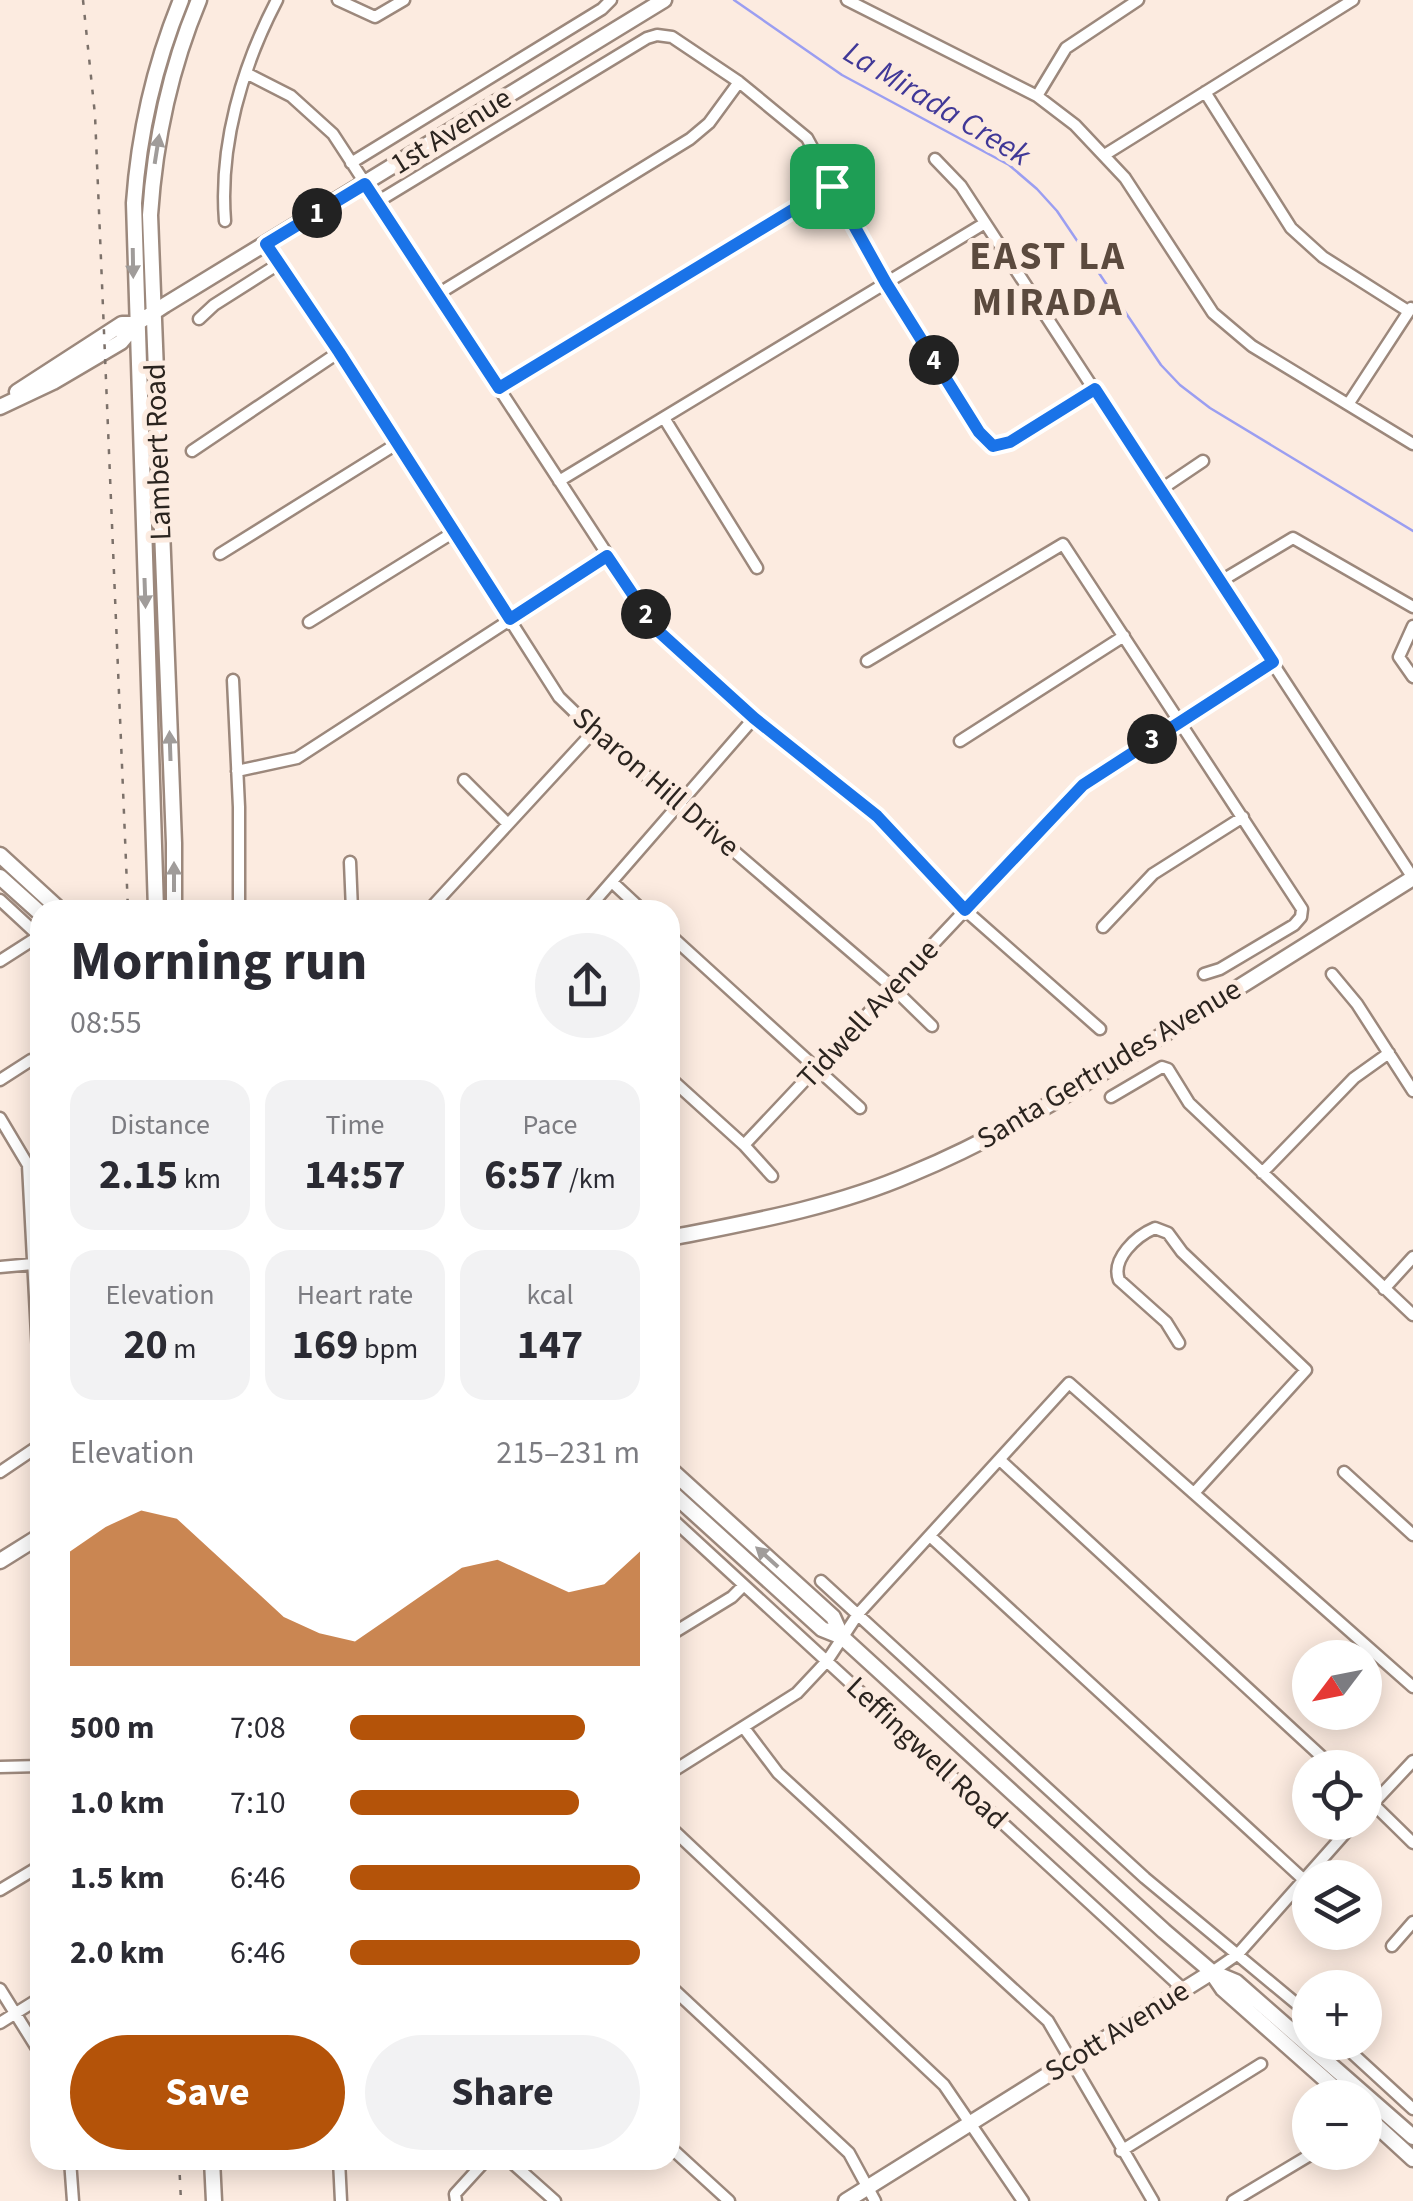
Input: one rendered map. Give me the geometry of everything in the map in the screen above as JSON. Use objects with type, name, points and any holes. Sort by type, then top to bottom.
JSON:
[{"type":"main road","name":"Lambert Road","points":[[156,900],[133,242],[139,149],[154,78],[181,0]]},
{"type":"main road","name":"Lambert Road","points":[[174,900],[150,215],[157,146],[169,86],[199,0]]},
{"type":"main road","name":"1st Avenue","points":[[0,406],[47,385],[121,342],[136,324],[664,0]]},
{"type":"main road","name":"1st Avenue","points":[[0,406],[122,324],[136,324]]},
{"type":"main road","points":[[47,385],[43,378],[70,362],[73,354]]},
{"type":"main road","points":[[0,855],[49,900]]},
{"type":"main road","points":[[0,877],[30,904]]},
{"type":"main road","name":"Santa Gertrudes Avenue","points":[[680,1236],[762,1220],[854,1194],[908,1176],[989,1140],[1413,878]]},
{"type":"main road","name":"Leffingwell Road","points":[[680,1478],[833,1618],[842,1637],[1326,2080]]},
{"type":"main road","name":"Leffingwell Road","points":[[680,1500],[822,1630],[842,1637]]},
{"type":"main road","points":[[0,1561],[30,1542]]},
{"type":"main road","name":"Leffingwell Road","points":[[1212,1972],[1236,1982],[1413,2137]]},
{"type":"main road","name":"Scott Avenue","points":[[846,2201],[871,2195],[970,2123],[1212,1972]]},
{"type":"main road","points":[[1382,2131],[1413,2160]]},
{"type":"main road","points":[[212,2170],[214,2201]]},
{"type":"street","points":[[225,221],[225,153],[246,73],[277,0]]},
{"type":"street","points":[[338,0],[374,17],[404,0]]},
{"type":"street","points":[[351,162],[611,0]]},
{"type":"street","points":[[847,0],[1037,96],[1075,125],[1125,178],[1213,313],[1252,346],[1413,444]]},
{"type":"street","points":[[1037,96],[1066,48],[1138,0]]},
{"type":"street","points":[[1106,154],[1353,0]]},
{"type":"street","points":[[378,202],[657,35],[672,38],[739,82],[807,138],[886,283],[979,432],[993,446],[1010,442],[1095,389]]},
{"type":"street","points":[[246,73],[302,105],[333,134],[656,629],[754,718],[877,816],[965,910],[1100,1029]]},
{"type":"street","points":[[438,294],[665,157],[708,123],[739,82]]},
{"type":"street","points":[[1205,92],[1291,228],[1323,257],[1410,309],[1348,404]]},
{"type":"street","points":[[935,158],[961,186],[986,223],[1413,878]]},
{"type":"street","points":[[499,388],[832,186]]},
{"type":"street","points":[[559,482],[986,223]]},
{"type":"street","name":"Sharon Hill Drive","points":[[266,244],[559,697],[932,1026]]},
{"type":"street","points":[[198,319],[280,262]]},
{"type":"street","points":[[192,451],[339,352]]},
{"type":"street","points":[[664,418],[756,568]]},
{"type":"street","points":[[220,554],[398,443]]},
{"type":"street","points":[[1160,490],[1202,462]]},
{"type":"street","points":[[308,622],[454,532]]},
{"type":"street","points":[[1221,581],[1293,538],[1413,607]]},
{"type":"street","points":[[867,661],[1063,544],[1302,909],[1301,917],[1220,970],[1204,974]]},
{"type":"street","points":[[237,771],[297,758],[607,556]]},
{"type":"street","points":[[1413,626],[1399,657],[1413,677]]},
{"type":"street","points":[[960,741],[1124,636]]},
{"type":"street","name":"Tidwell Avenue","points":[[744,1144],[1083,785],[1273,662]]},
{"type":"street","points":[[233,680],[239,900]]},
{"type":"street","points":[[596,900],[754,718]]},
{"type":"street","points":[[438,900],[594,731]]},
{"type":"street","points":[[464,780],[508,824]]},
{"type":"street","points":[[1103,928],[1153,874],[1243,818]]},
{"type":"street","points":[[350,862],[352,900]]},
{"type":"street","points":[[612,882],[631,900]]},
{"type":"street","points":[[0,900],[30,928]]},
{"type":"street","points":[[0,961],[30,942]]},
{"type":"street","points":[[680,944],[860,1108]]},
{"type":"street","points":[[1332,974],[1346,989],[1413,1092]]},
{"type":"street","points":[[1262,1174],[1354,1078],[1388,1053]]},
{"type":"street","points":[[0,1080],[30,1061]]},
{"type":"street","points":[[1112,1097],[1154,1070],[1162,1066],[1168,1069],[1189,1103],[1413,1315]]},
{"type":"street","points":[[680,1087],[744,1144],[772,1176]]},
{"type":"street","points":[[0,1118],[28,1165],[30,1205]]},
{"type":"street","points":[[1179,1342],[1166,1322],[1119,1280],[1116,1271],[1118,1261],[1144,1232],[1154,1228],[1168,1234],[1306,1370],[1194,1493]]},
{"type":"street","points":[[1384,1289],[1413,1258]]},
{"type":"street","points":[[0,1266],[30,1264]]},
{"type":"street","points":[[680,1767],[797,1692],[827,1661],[858,1614],[1069,1382],[1413,1687]]},
{"type":"street","points":[[0,1472],[30,1451]]},
{"type":"street","points":[[1000,1460],[1314,1750]]},
{"type":"street","points":[[1344,1472],[1413,1535]]},
{"type":"street","name":"Leffingwell Road","points":[[680,1525],[1183,1990]]},
{"type":"street","points":[[932,1537],[1292,1869]]},
{"type":"street","name":"Leffingwell Road","points":[[821,1580],[1145,1878],[1292,2000]]},
{"type":"street","points":[[680,1629],[744,1584]]},
{"type":"street","points":[[744,1728],[778,1774],[1048,2020],[1152,2201]]},
{"type":"street","points":[[1382,1791],[1413,1761]]},
{"type":"street","points":[[0,1768],[30,1766]]},
{"type":"street","points":[[1382,1816],[1413,1844]]},
{"type":"street","points":[[680,1836],[944,2085],[1023,2201]]},
{"type":"street","name":"Scott Avenue","points":[[1320,1860],[1339,1840]]},
{"type":"street","points":[[0,1890],[30,1872]]},
{"type":"street","name":"Scott Avenue","points":[[1212,1972],[1238,1954],[1292,1892]]},
{"type":"street","points":[[1392,1946],[1413,1922]]},
{"type":"street","points":[[0,1989],[30,2037]]},
{"type":"street","points":[[680,1995],[849,2153],[871,2195]]},
{"type":"street","points":[[0,2023],[30,2005]]},
{"type":"street","points":[[1360,2060],[1413,2109]]},
{"type":"street","points":[[1121,2151],[1261,2064]]},
{"type":"street","points":[[680,2156],[729,2201]]},
{"type":"street","points":[[1233,2201],[1292,2166]]},
{"type":"street","points":[[70,2170],[72,2201]]},
{"type":"street","points":[[339,2170],[341,2201]]},
{"type":"street","points":[[456,2201],[456,2194],[477,2170]]},
{"type":"street","points":[[521,2170],[555,2201]]},
{"type":"waterway","name":"La Mirada Creek","points":[[734,0],[842,75],[1009,165],[1057,211],[1161,365],[1180,385],[1210,408],[1413,531]]},
{"type":"railway","points":[[83,0],[95,115],[128,900]]},
{"type":"railway","points":[[179,2170],[181,2201]]},
{"type":"district","name":"EAST LA MIRADA","points":[[1048,279]]},
{"type":"route","points":[[365,184],[499,388],[832,186],[886,283],[979,432],[993,446],[1010,442],[1095,389],[1273,662],[1083,785],[965,910],[877,816],[754,718],[656,629],[607,556],[510,619],[266,244],[365,184]]}]
